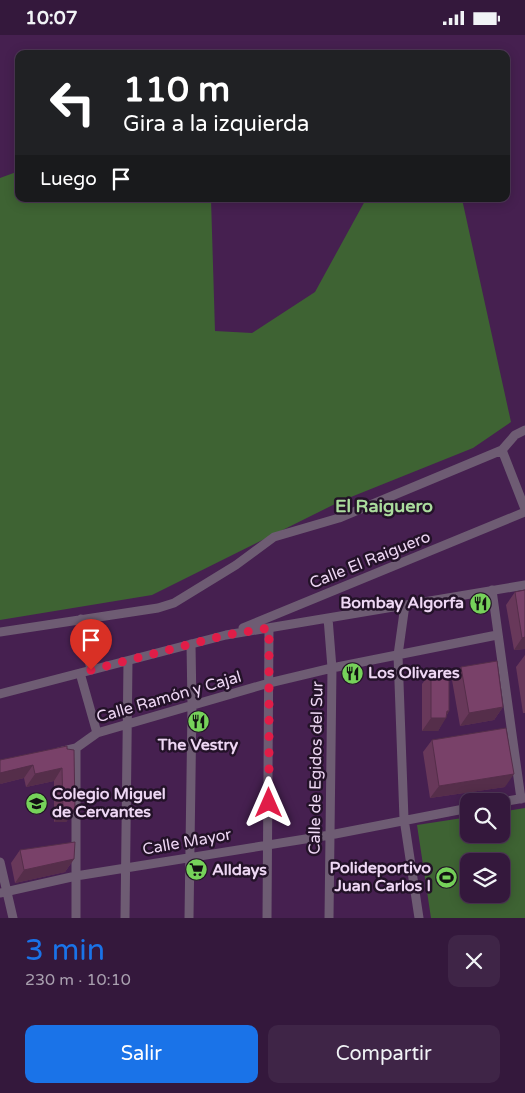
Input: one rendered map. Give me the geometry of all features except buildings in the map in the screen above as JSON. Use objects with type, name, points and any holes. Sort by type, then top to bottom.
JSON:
[{"type":"street","points":[[0,631],[158,608],[174,603],[236,565],[274,537],[339,517],[502,450],[515,435],[525,430]]},
{"type":"street","points":[[502,450],[525,511]]},
{"type":"street","name":"Calle El Raiguero","points":[[226,635],[525,511]]},
{"type":"street","points":[[0,694],[226,635],[525,585]]},
{"type":"street","points":[[492,591],[523,799],[510,801]]},
{"type":"street","points":[[405,605],[398,655],[404,819],[419,918]]},
{"type":"street","name":"Calle de Egidos del Sur","points":[[328,618],[332,668],[329,918]]},
{"type":"street","points":[[81,619],[91,670]]},
{"type":"street","points":[[267,918],[269,628]]},
{"type":"street","name":"Calle Ramón y Cajal","points":[[48,755],[76,748],[97,733],[269,683],[332,668],[498,635]]},
{"type":"street","points":[[190,918],[191,644]]},
{"type":"street","points":[[126,918],[128,661]]},
{"type":"street","points":[[80,673],[97,733]]},
{"type":"street","points":[[76,748],[76,918]]},
{"type":"street","name":"Calle Mayor","points":[[4,892],[76,876],[191,858],[268,843],[330,835],[460,810]]},
{"type":"street","points":[[0,862],[4,892],[13,918]]},
{"type":"green space","points":[[15,172],[15,202],[211,202],[215,331],[252,333],[315,292],[364,202],[463,202],[511,422],[473,448],[341,501],[152,595],[0,620],[0,178]]},
{"type":"green space","name":"Polideportivo Juan Carlos I","points":[[525,808],[525,918],[431,918],[417,825],[460,818],[460,843],[510,843],[510,810]]},
{"type":"place","name":"Bombay Algorfa","points":[[480,603]]},
{"type":"place","name":"Los Olivares","points":[[352,673]]},
{"type":"place","name":"The Vestry","points":[[198,721]]},
{"type":"place","name":"Colegio Miguel de Cervantes","points":[[36,803]]},
{"type":"place","name":"Alldays","points":[[196,870]]},
{"type":"place","name":"Polideportivo Juan Carlos I","points":[[447,877]]},
{"type":"district","name":"El Raiguero","points":[[384,506]]},
{"type":"route","points":[[91,670],[226,635],[269,628],[269,803]]}]
